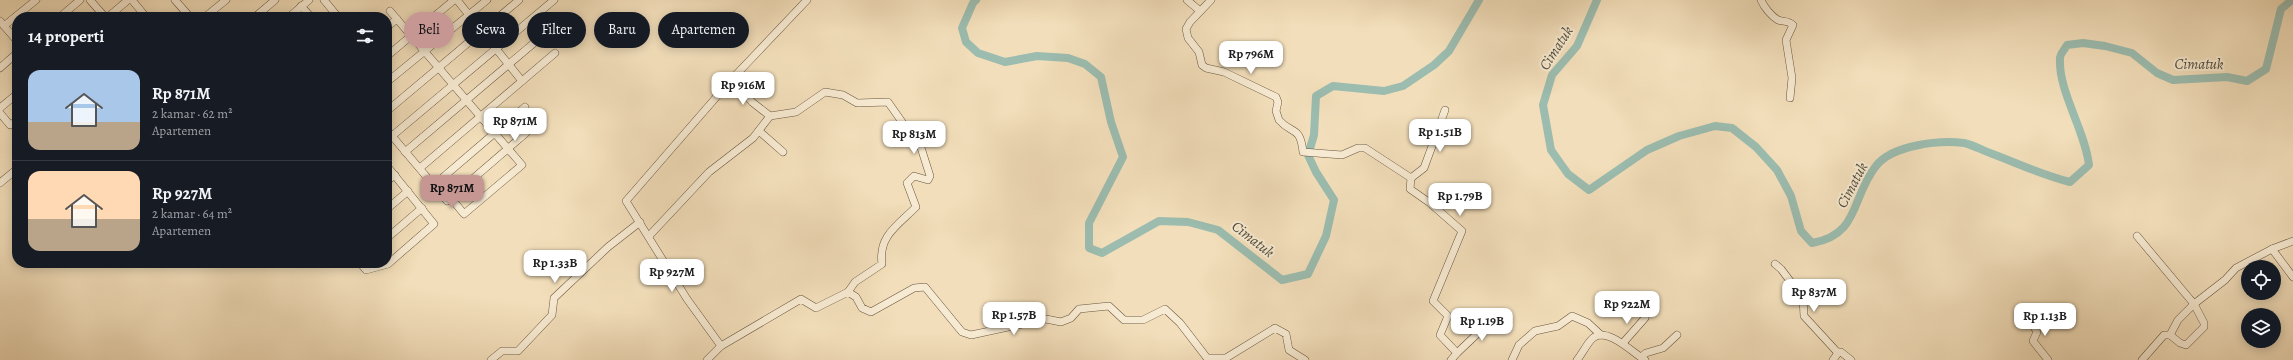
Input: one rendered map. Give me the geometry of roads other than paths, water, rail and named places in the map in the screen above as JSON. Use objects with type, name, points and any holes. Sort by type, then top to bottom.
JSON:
[{"type":"street","points":[[18,12],[36,0]]},
{"type":"street","points":[[66,12],[80,0]]},
{"type":"street","points":[[90,0],[101,12]]},
{"type":"street","points":[[112,12],[128,0]]},
{"type":"street","points":[[132,0],[142,12]]},
{"type":"street","points":[[176,0],[186,12]]},
{"type":"street","points":[[211,12],[226,0]]},
{"type":"street","points":[[259,12],[266,3],[275,0]]},
{"type":"street","points":[[294,12],[309,0]]},
{"type":"street","points":[[324,0],[334,12]]},
{"type":"street","points":[[440,12],[455,0],[466,12]]},
{"type":"street","points":[[473,12],[487,0]]},
{"type":"street","points":[[505,12],[519,0]]},
{"type":"street","points":[[392,131],[453,85],[554,0]]},
{"type":"street","points":[[721,346],[687,299],[626,201],[732,79],[807,0]]},
{"type":"street","points":[[1187,0],[1200,11]]},
{"type":"street","points":[[1211,0],[1190,22],[1186,32],[1197,48],[1202,65],[1206,68],[1224,72],[1277,98],[1276,115],[1279,120],[1297,133],[1303,152],[1342,156],[1363,147],[1411,178]]},
{"type":"street","points":[[1761,0],[1772,15],[1778,20],[1789,22],[1793,25],[1786,40],[1792,78],[1790,98]]},
{"type":"street","points":[[301,6],[306,12]]},
{"type":"street","points":[[392,13],[404,28]]},
{"type":"street","points":[[12,16],[2,23],[12,35]]},
{"type":"street","points":[[392,23],[397,19]]},
{"type":"street","points":[[392,78],[462,20]]},
{"type":"street","points":[[392,52],[404,42]]},
{"type":"street","points":[[392,106],[462,48]]},
{"type":"street","points":[[405,152],[528,48]]},
{"type":"street","points":[[496,49],[522,81]]},
{"type":"street","points":[[424,50],[522,165],[464,214],[450,198]]},
{"type":"street","points":[[420,168],[555,53]]},
{"type":"street","points":[[0,68],[12,57]]},
{"type":"street","points":[[732,79],[752,102],[770,116]]},
{"type":"street","points":[[649,236],[709,172],[759,131],[770,116],[796,112],[825,92],[843,94],[857,103],[888,102],[907,130],[917,135],[930,176],[928,180],[914,176],[907,183],[916,207],[884,239],[880,252],[882,264],[855,282],[848,292],[816,308],[801,299],[721,346],[707,360]]},
{"type":"street","points":[[0,108],[12,98]]},
{"type":"street","points":[[434,185],[525,107]]},
{"type":"street","points":[[1445,110],[1424,168],[1411,178],[1410,190],[1430,203],[1462,232],[1433,301],[1448,316],[1440,336],[1457,353]]},
{"type":"street","points":[[0,113],[10,125],[12,124]]},
{"type":"street","points":[[759,131],[783,152]]},
{"type":"street","points":[[1418,132],[1434,138]]},
{"type":"street","points":[[392,137],[447,201],[526,133]]},
{"type":"street","points":[[392,172],[433,221],[434,226],[392,261]]},
{"type":"street","points":[[0,183],[12,173]]},
{"type":"street","points":[[392,205],[408,191]]},
{"type":"street","points":[[392,234],[422,208]]},
{"type":"street","points":[[491,360],[502,351],[518,351],[552,316],[554,298],[608,247],[640,222]]},
{"type":"street","points":[[2137,236],[2194,304],[2203,320],[2204,327],[2186,344],[2180,343],[2170,335],[2164,335],[2142,360]]},
{"type":"street","points":[[2170,335],[2178,320],[2194,304],[2242,264],[2272,249],[2293,241]]},
{"type":"street","points":[[2272,249],[2293,277]]},
{"type":"street","points":[[1775,264],[1803,298],[1804,316],[1837,352],[1841,352],[1851,360]]},
{"type":"street","points":[[364,268],[366,270],[373,268]]},
{"type":"street","points":[[848,292],[856,297],[862,308],[871,312],[914,288],[925,287],[962,332],[971,336],[1046,319],[1062,322],[1071,318],[1079,309],[1109,306],[1124,320],[1144,320],[1164,309],[1180,323],[1207,358],[1226,358],[1275,328],[1286,334],[1289,350],[1305,360]]},
{"type":"street","points":[[1512,360],[1519,345],[1535,331],[1558,326],[1572,316],[1588,323],[1601,335],[1623,343],[1643,358],[1646,353],[1662,348],[1677,335]]},
{"type":"street","points":[[1451,360],[1495,317]]},
{"type":"street","points":[[1623,343],[1645,318]]},
{"type":"street","points":[[2033,325],[2037,332],[2033,341],[2048,360]]},
{"type":"street","points":[[1577,360],[1594,338],[1601,335]]},
{"type":"street","points":[[510,352],[514,360]]},
{"type":"street","points":[[1833,360],[1838,355],[1837,352]]},
{"type":"waterway","name":"Cimatuk","points":[[976,0],[973,3],[962,28],[966,42],[978,53],[1005,62],[1037,56],[1068,58],[1085,64],[1101,77],[1111,122],[1123,157],[1089,223],[1089,248],[1102,253],[1159,221],[1188,222],[1218,230],[1282,280],[1308,274],[1326,236],[1334,200],[1316,172],[1308,155],[1314,135],[1316,96],[1333,86],[1384,91],[1403,86],[1434,65],[1449,51],[1479,0]]},
{"type":"waterway","name":"Cimatuk","points":[[1597,0],[1577,46],[1552,75],[1543,105],[1551,150],[1568,174],[1589,190],[1647,150],[1679,136],[1715,126],[1732,128],[1756,147],[1777,170],[1791,196],[1801,231],[1812,243],[1828,239],[1839,232],[1847,223],[1853,213],[1868,178],[1883,159],[1904,149],[1929,143],[1964,143],[2070,182],[2089,165],[2087,152],[2063,84],[2060,56],[2067,45],[2083,43],[2105,46],[2132,53],[2157,73],[2173,80],[2227,77],[2247,81],[2266,69],[2281,9],[2292,0]]}]
